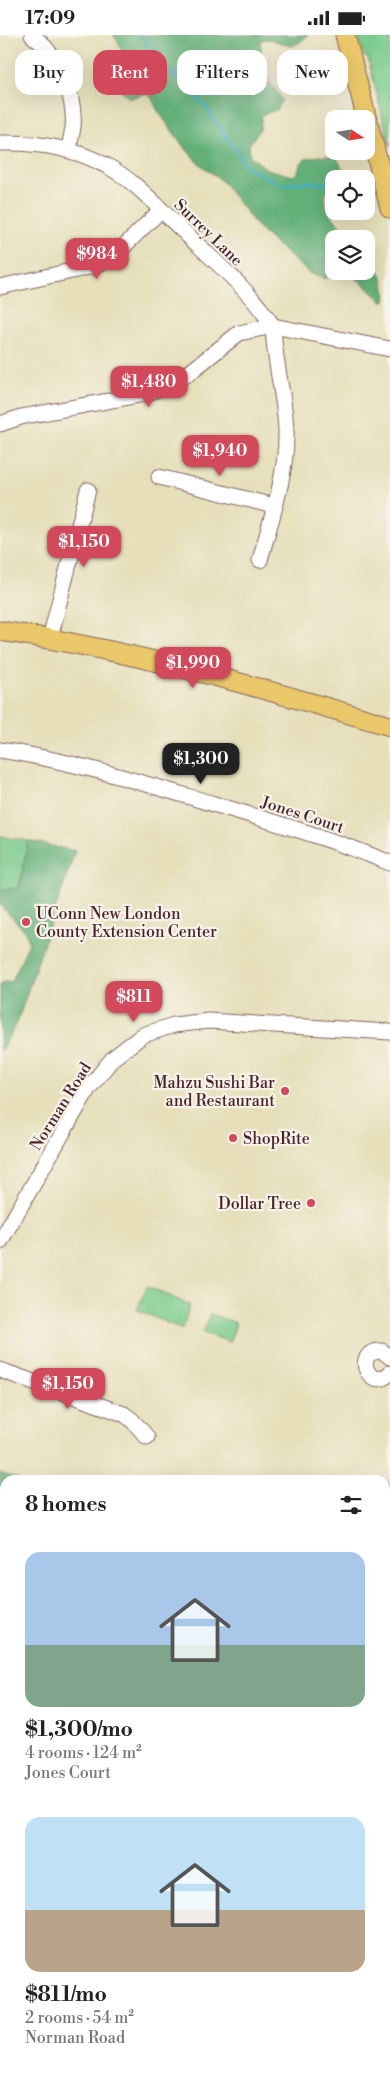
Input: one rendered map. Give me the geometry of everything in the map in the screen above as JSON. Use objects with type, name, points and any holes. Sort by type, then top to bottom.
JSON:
[{"type":"main road","points":[[345,35],[390,209]]},
{"type":"main road","points":[[0,631],[50,638],[184,669],[390,726]]},
{"type":"street","points":[[32,35],[41,42],[53,59],[64,82],[72,106],[73,126],[68,150]]},
{"type":"street","name":"Surrey Lane","points":[[0,143],[21,142],[68,150],[107,166],[137,187],[256,301],[274,326]]},
{"type":"street","points":[[0,287],[94,266],[116,254],[161,210]]},
{"type":"street","points":[[260,560],[283,467],[286,433],[283,400],[274,353],[274,326]]},
{"type":"street","points":[[0,424],[21,417],[152,391],[190,373],[240,333],[274,326],[390,349]]},
{"type":"street","points":[[159,477],[274,507]]},
{"type":"street","points":[[50,638],[88,490]]},
{"type":"street","name":"Jones Court","points":[[0,750],[40,756],[146,784],[276,823],[390,863]]},
{"type":"street","name":"Norman Road","points":[[0,1241],[88,1089],[113,1058],[143,1035],[174,1025],[208,1021],[390,1032]]},
{"type":"street","points":[[390,1357],[382,1351],[373,1352],[367,1358],[365,1367],[369,1374],[377,1379],[386,1377],[390,1373]]},
{"type":"street","points":[[0,1370],[124,1414],[147,1437]]},
{"type":"green space","points":[[113,35],[308,35],[292,46],[264,39],[260,41],[261,50],[177,50],[177,95],[267,95],[267,78],[282,100],[277,110],[262,114],[260,129],[249,145],[250,156],[267,169],[293,176],[302,162],[309,158],[324,156],[325,160],[338,160],[342,170],[325,170],[325,220],[336,220],[344,230],[325,230],[325,279],[309,273],[259,229],[222,181],[200,164],[184,147],[158,111],[151,97],[147,95],[167,95],[167,50],[121,50]]},
{"type":"green space","points":[[358,35],[390,35],[390,147],[368,58],[364,56]]},
{"type":"green space","points":[[126,95],[141,95],[130,98]]},
{"type":"green space","points":[[375,264],[384,282],[385,301],[382,301],[358,280],[375,280]]},
{"type":"green space","points":[[0,836],[28,841],[19,889],[0,889]]},
{"type":"green space","name":"UConn New London County Extension Center","points":[[28,841],[75,851],[17,1023],[0,1052],[0,983],[12,981],[29,943],[26,932],[0,905],[0,889],[19,888]]},
{"type":"green space","points":[[147,1286],[190,1305],[182,1329],[137,1310]]},
{"type":"green space","points":[[210,1314],[236,1323],[230,1342],[203,1333]]},
{"type":"waterway","points":[[141,35],[156,57],[204,105],[248,168],[282,185],[308,182],[325,183]]},
{"type":"place","name":"UConn New London County Extension Center","points":[[26,922]]},
{"type":"place","name":"Mahzu Sushi Bar and Restaurant","points":[[285,1091]]},
{"type":"place","name":"ShopRite","points":[[233,1138]]},
{"type":"place","name":"Dollar Tree","points":[[311,1203]]}]
